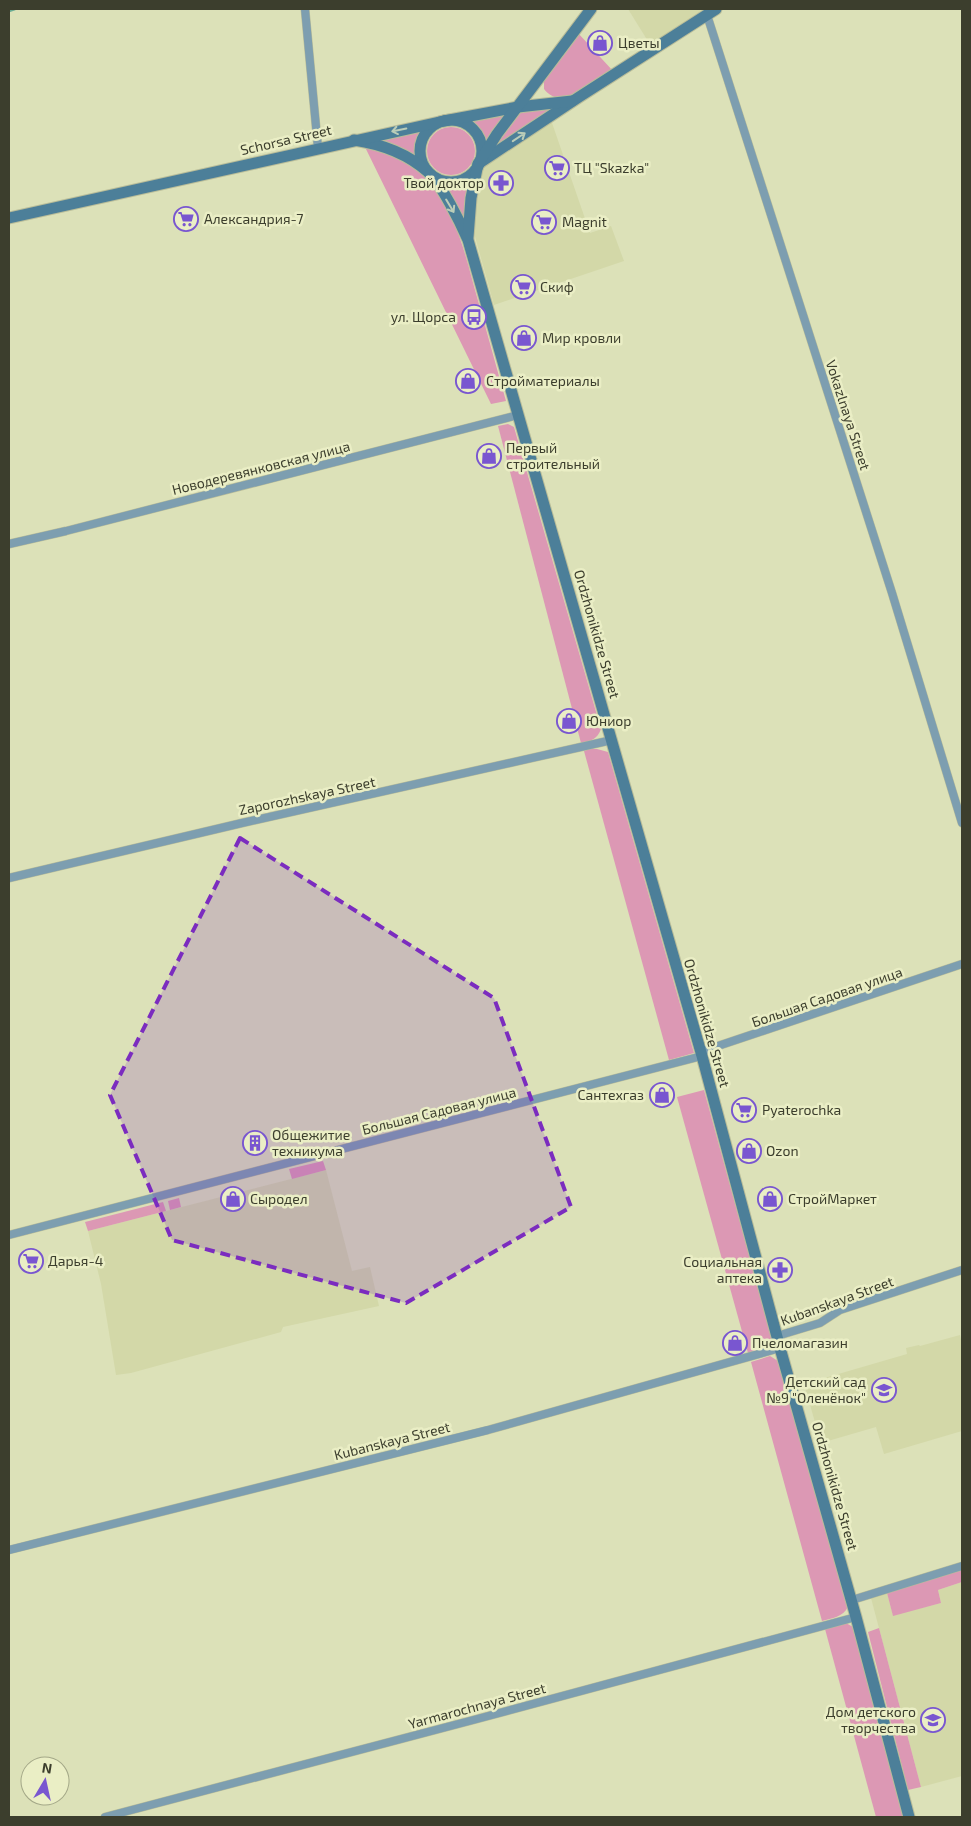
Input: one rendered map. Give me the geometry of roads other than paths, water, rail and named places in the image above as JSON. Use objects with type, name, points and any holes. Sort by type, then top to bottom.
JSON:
[{"type":"main road","points":[[354,140],[377,144],[394,151],[441,180],[458,181],[470,174],[478,164],[489,146],[591,9]]},
{"type":"main road","name":"Schorsa Street","points":[[478,164],[711,12]]},
{"type":"main road","name":"Schorsa Street","points":[[9,218],[444,121],[518,107],[572,101]]},
{"type":"main road","points":[[444,121],[460,121],[473,130],[479,138],[481,148],[471,198],[468,240],[420,157],[421,142],[425,134],[431,127],[444,121]]},
{"type":"main road","name":"Ordzhonikidze Street","points":[[468,240],[701,1054],[780,1348],[852,1600],[908,1817]]},
{"type":"street","points":[[305,9],[318,148]]},
{"type":"street","name":"Vokazlnaya Street","points":[[711,12],[962,823]]},
{"type":"street","name":"Новодеревянковская улица","points":[[9,544],[518,415]]},
{"type":"street","name":"Zaporozhskaya Street","points":[[9,878],[460,773],[612,740]]},
{"type":"street","name":"Большая Садовая улица","points":[[9,1235],[701,1054],[962,964]]},
{"type":"street","name":"Kubanskaya Street","points":[[777,1336],[820,1323],[840,1310],[962,1270]]},
{"type":"street","name":"Kubanskaya Street","points":[[9,1550],[488,1430],[780,1348]]},
{"type":"street","points":[[852,1600],[962,1566]]},
{"type":"street","name":"Yarmarochnaya Street","points":[[105,1817],[856,1617]]},
{"type":"waterway","points":[[9,11],[15,9]]},
{"type":"place","name":"Цветы","points":[[600,43]]},
{"type":"place","name":"ТЦ \"Skazka\"","points":[[557,168]]},
{"type":"place","name":"Твой доктор","points":[[501,183]]},
{"type":"place","name":"Александрия-7","points":[[186,219]]},
{"type":"place","name":"Magnit","points":[[544,222]]},
{"type":"place","name":"Скиф","points":[[523,287]]},
{"type":"place","name":"ул. Щорса","points":[[474,317]]},
{"type":"place","name":"Мир кровли","points":[[524,338]]},
{"type":"place","name":"Стройматериалы","points":[[468,381]]},
{"type":"place","name":"Первый строительный","points":[[489,456]]},
{"type":"place","name":"Юниор","points":[[569,721]]},
{"type":"place","name":"Сантехгаз","points":[[662,1095]]},
{"type":"place","name":"Pyaterochka","points":[[744,1110]]},
{"type":"place","name":"Общежитие техникума","points":[[255,1143]]},
{"type":"place","name":"Ozon","points":[[749,1151]]},
{"type":"place","name":"Сыродел","points":[[233,1199]]},
{"type":"place","name":"СтройМаркет","points":[[770,1199]]},
{"type":"place","name":"Дарья-4","points":[[31,1261]]},
{"type":"place","name":"Социальная аптека","points":[[780,1270]]},
{"type":"place","name":"Пчеломагазин","points":[[735,1343]]},
{"type":"place","name":"Детский сад №9 \"Оленёнок\"","points":[[884,1390]]},
{"type":"place","name":"Дом детского творчества","points":[[933,1720]]}]
